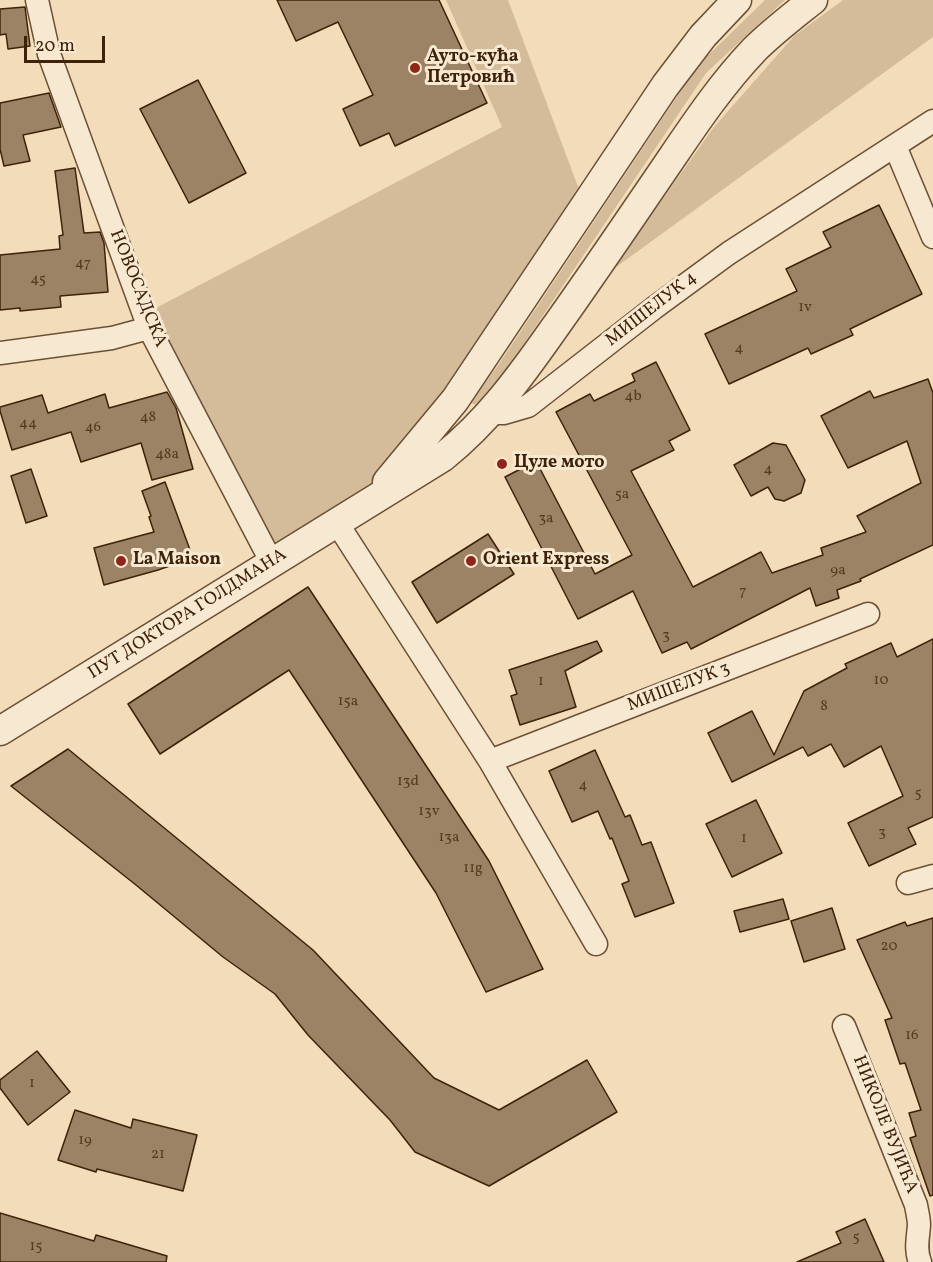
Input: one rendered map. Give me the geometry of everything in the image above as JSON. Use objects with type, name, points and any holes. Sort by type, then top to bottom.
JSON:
[{"type":"street","name":"НОВОСАДСКА","points":[[37,0],[49,54],[149,328],[272,563]]},
{"type":"street","points":[[375,498],[454,400],[665,86],[703,36],[737,0]]},
{"type":"street","points":[[375,498],[443,457],[489,414],[514,385],[594,273],[726,81],[783,23],[813,0]]},
{"type":"street","name":"МИШЕЛУК 4","points":[[489,414],[504,413],[528,405],[711,265],[933,121]]},
{"type":"street","points":[[895,146],[933,237]]},
{"type":"street","points":[[0,352],[112,338],[149,328]]},
{"type":"street","name":"ПУТ ДОКТОРА ГОЛДМАНА","points":[[0,731],[375,498]]},
{"type":"street","points":[[337,523],[490,761],[596,944]]},
{"type":"street","name":"МИШЕЛУК 3","points":[[490,761],[868,614]]},
{"type":"street","points":[[908,883],[933,876]]},
{"type":"street","name":"НИКОЛЕ ВУЈИЋА","points":[[844,1026],[916,1204],[920,1262]]},
{"type":"shaded area","points":[[446,0],[508,0],[580,192],[446,398],[366,491],[273,548],[150,311],[502,127]]},
{"type":"shaded area","points":[[765,0],[785,0],[706,73],[507,369],[479,407],[470,402],[499,364],[698,65]]},
{"type":"shaded area","points":[[843,0],[933,0],[933,37],[612,270],[714,127],[794,36]]},
{"type":"building","name":"Ауто-кућа Петровић","points":[[277,0],[439,0],[487,103],[395,146],[389,133],[360,146],[343,109],[373,95],[338,22],[296,41]]},
{"type":"building","points":[[25,7],[30,46],[8,49],[6,34],[0,35],[0,9]]},
{"type":"building","points":[[198,80],[246,173],[189,203],[140,109]]},
{"type":"building","points":[[49,93],[61,127],[23,135],[30,161],[4,166],[0,149],[0,103]]},
{"type":"building","points":[[75,168],[84,233],[100,232],[104,243],[108,292],[60,296],[61,307],[20,311],[20,308],[0,310],[0,255],[60,249],[59,236],[63,235],[55,171]]},
{"type":"building","points":[[879,205],[922,294],[850,329],[853,335],[811,354],[808,348],[729,384],[705,334],[797,291],[786,269],[831,247],[823,232]]},
{"type":"building","points":[[656,362],[690,430],[669,441],[674,450],[631,471],[693,587],[761,552],[772,573],[823,555],[821,548],[866,532],[857,516],[921,483],[907,441],[848,468],[821,416],[870,391],[874,398],[928,379],[933,393],[933,545],[860,579],[861,581],[837,590],[839,598],[816,606],[810,588],[691,649],[687,642],[662,653],[633,591],[578,619],[505,477],[536,461],[595,574],[632,555],[556,412],[590,394],[594,401],[635,381],[632,374]]},
{"type":"building","points":[[167,392],[176,408],[193,469],[152,480],[141,443],[81,462],[71,432],[12,450],[0,411],[0,407],[42,395],[48,413],[105,394],[109,408]]},
{"type":"building","points":[[773,443],[786,445],[805,480],[801,493],[784,501],[775,499],[768,487],[751,496],[734,465]]},
{"type":"building","points":[[31,469],[47,516],[26,523],[11,476]]},
{"type":"building","points":[[165,482],[193,558],[104,585],[94,548],[154,532],[142,491]]},
{"type":"building","points":[[488,534],[514,574],[437,623],[412,582]]},
{"type":"building","points":[[308,587],[489,861],[543,969],[486,992],[436,893],[289,670],[160,754],[128,704]]},
{"type":"building","points":[[933,639],[933,817],[908,828],[916,844],[869,866],[848,823],[903,796],[881,746],[844,767],[831,744],[808,756],[803,747],[732,782],[708,733],[752,711],[774,755],[804,691],[847,668],[845,664],[891,643],[897,657]]},
{"type":"building","points":[[597,641],[602,651],[565,671],[576,707],[520,725],[511,696],[517,694],[509,670]]},
{"type":"building","points":[[68,749],[313,950],[434,1078],[499,1110],[587,1060],[617,1112],[489,1186],[415,1152],[390,1120],[308,1035],[275,994],[223,957],[11,786]]},
{"type":"building","points":[[595,750],[625,817],[630,815],[642,845],[651,842],[674,903],[635,917],[622,884],[629,881],[612,838],[610,839],[598,811],[572,822],[549,771]]},
{"type":"building","points":[[756,800],[782,853],[732,877],[706,824]]},
{"type":"building","points":[[783,899],[789,919],[740,932],[734,911]]},
{"type":"building","points":[[832,908],[845,949],[804,962],[791,921]]},
{"type":"building","points":[[933,918],[933,1195],[930,1196],[910,1138],[916,1136],[909,1113],[921,1110],[905,1063],[900,1064],[885,1020],[892,1018],[857,940],[905,922],[907,926]]},
{"type":"building","points":[[37,1051],[70,1092],[28,1125],[0,1088],[0,1080]]},
{"type":"building","points":[[75,1110],[131,1128],[133,1119],[197,1135],[183,1191],[97,1169],[96,1172],[58,1160]]},
{"type":"building","points":[[0,1213],[94,1241],[96,1235],[167,1256],[166,1262],[0,1262]]},
{"type":"building","points":[[865,1219],[884,1262],[797,1262],[841,1243],[836,1232]]},
{"type":"place","name":"Ауто-кућа Петровић","points":[[415,68]]},
{"type":"place","name":"Цуле мото","points":[[502,464]]},
{"type":"place","name":"La Maison","points":[[121,561]]},
{"type":"place","name":"Orient Express","points":[[471,561]]}]
